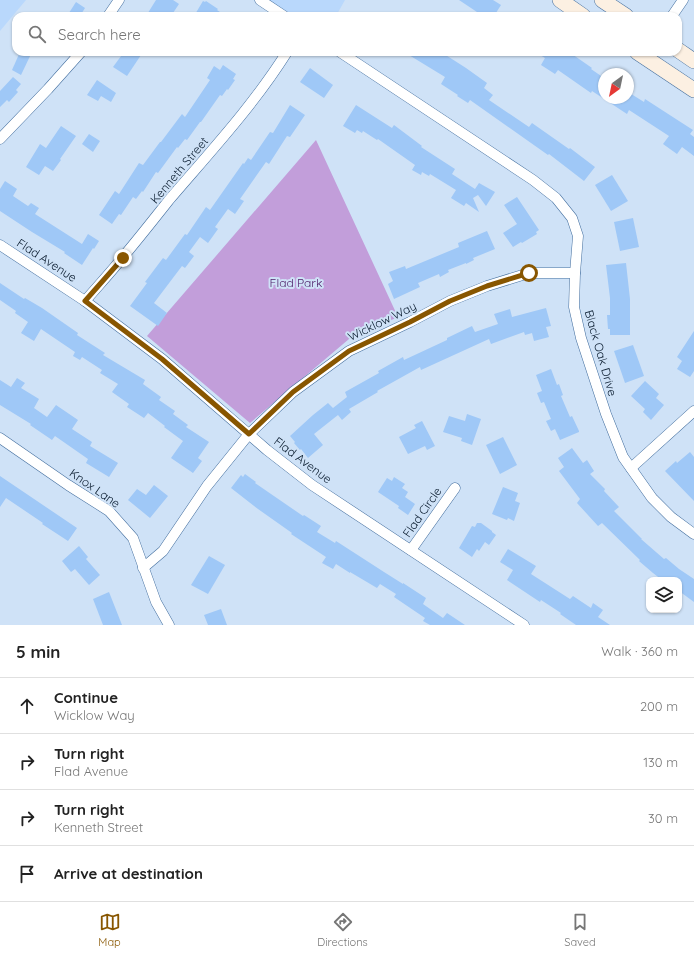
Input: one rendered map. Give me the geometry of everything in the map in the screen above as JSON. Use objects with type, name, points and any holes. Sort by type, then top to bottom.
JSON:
[{"type":"main road","points":[[560,0],[578,12]]},
{"type":"main road","points":[[602,0],[620,12]]},
{"type":"main road","points":[[682,53],[694,61]]},
{"type":"main road","points":[[643,56],[694,90]]},
{"type":"street","points":[[111,12],[119,0]]},
{"type":"street","points":[[260,0],[278,12]]},
{"type":"street","points":[[675,12],[683,0]]},
{"type":"street","points":[[0,139],[77,56]]},
{"type":"street","name":"Kenneth Street","points":[[85,301],[123,258],[252,103],[284,56]]},
{"type":"street","name":"Black Oak Drive","points":[[346,56],[533,180],[556,198],[572,218],[578,236],[574,307],[581,338],[606,414],[624,457],[652,498],[671,517],[694,534]]},
{"type":"street","name":"Flad Avenue","points":[[0,245],[85,301],[162,359],[267,450],[312,485],[524,625]]},
{"type":"street","name":"Wicklow Way","points":[[143,568],[163,551],[207,486],[249,434],[293,392],[349,351],[450,301],[487,286],[529,273],[575,273]]},
{"type":"street","points":[[631,468],[694,410]]},
{"type":"street","name":"Knox Lane","points":[[0,438],[68,485],[109,511],[133,538],[156,602],[169,625]]},
{"type":"street","name":"Flad Circle","points":[[412,550],[455,488]]},
{"type":"shaded area","points":[[0,0],[26,0],[16,12],[12,12],[12,17],[0,31]]},
{"type":"shaded area","points":[[260,0],[345,0],[338,12],[278,12]]},
{"type":"green space","name":"Flad Park","points":[[316,140],[398,317],[349,339],[250,423],[147,336]]},
{"type":"building","points":[[156,0],[173,0],[179,4],[174,12],[148,12]]},
{"type":"building","points":[[459,0],[493,0],[501,5],[497,12],[477,12]]},
{"type":"building","points":[[203,1],[206,1],[220,12],[196,12]]},
{"type":"building","points":[[76,2],[85,8],[82,12],[70,12]]},
{"type":"building","points":[[18,56],[30,56],[21,75],[12,70]]},
{"type":"building","points":[[121,56],[140,56],[127,76],[113,67]]},
{"type":"building","points":[[411,56],[447,56],[487,83],[484,88],[493,95],[489,100],[529,127],[532,123],[569,149],[570,148],[595,167],[584,181],[549,154],[548,155],[470,100],[468,103],[457,96],[458,95],[441,84],[445,77]]},
{"type":"building","points":[[542,56],[575,56],[598,74],[598,95],[592,91],[591,93],[558,70],[555,74],[541,65],[545,58]]},
{"type":"building","points":[[223,65],[236,74],[233,79],[235,80],[222,96],[220,95],[187,140],[185,139],[178,148],[177,147],[158,173],[156,172],[143,192],[142,191],[136,199],[133,197],[121,215],[119,214],[112,224],[99,215],[115,191],[119,194],[139,163],[143,165],[182,114],[185,117],[210,80],[207,78],[214,66],[220,70]]},
{"type":"building","points":[[310,68],[333,85],[324,98],[300,82]]},
{"type":"building","points":[[13,77],[21,84],[16,90],[18,92],[9,102],[7,100],[0,107],[0,91]]},
{"type":"building","points":[[97,80],[116,93],[111,102],[101,96],[98,101],[87,95]]},
{"type":"building","points":[[634,96],[644,102],[645,99],[693,130],[690,134],[694,137],[694,156],[682,147],[677,154],[663,144],[669,136],[629,110],[627,114],[612,104],[634,104]]},
{"type":"building","points":[[290,105],[305,115],[290,137],[287,136],[269,164],[266,162],[240,199],[244,201],[235,214],[228,209],[215,227],[218,229],[208,243],[200,237],[189,252],[194,256],[185,268],[182,266],[154,303],[167,313],[158,326],[130,306],[147,283],[145,282],[163,258],[166,260],[185,234],[187,235],[206,207],[210,210],[243,163],[244,164],[248,158],[251,160],[270,132],[273,133]]},
{"type":"building","points":[[356,105],[392,128],[394,125],[422,146],[421,147],[455,169],[452,174],[475,189],[479,183],[495,192],[486,206],[478,195],[473,198],[479,212],[466,203],[464,206],[451,198],[456,190],[430,174],[429,176],[422,172],[421,175],[412,170],[415,165],[378,139],[377,140],[363,131],[362,133],[357,130],[355,133],[343,126]]},
{"type":"building","points":[[61,126],[76,136],[53,171],[45,166],[39,175],[26,167],[40,144],[46,148]]},
{"type":"building","points":[[89,134],[100,141],[93,152],[82,144]]},
{"type":"building","points":[[612,175],[628,201],[611,211],[595,185]]},
{"type":"building","points":[[5,181],[17,189],[13,196],[28,206],[31,203],[39,208],[35,214],[82,244],[88,234],[99,241],[82,265],[64,253],[65,252],[0,211],[0,189]]},
{"type":"building","points":[[517,197],[539,230],[536,232],[537,234],[513,247],[503,233],[517,224],[504,205]]},
{"type":"building","points":[[633,218],[639,247],[620,251],[614,222]]},
{"type":"building","points":[[487,231],[495,249],[473,258],[474,260],[466,264],[448,270],[449,272],[440,277],[439,274],[418,283],[420,287],[394,299],[388,284],[393,281],[389,272],[405,266],[406,269],[459,247],[458,243]]},
{"type":"building","points":[[626,263],[630,299],[630,335],[610,335],[607,315],[610,315],[610,298],[606,265]]},
{"type":"building","points":[[0,283],[24,299],[25,298],[42,308],[78,333],[77,335],[105,353],[103,355],[145,380],[143,384],[161,397],[159,400],[175,411],[173,414],[188,425],[186,427],[209,442],[198,458],[202,461],[193,473],[171,458],[183,441],[148,413],[144,418],[127,407],[129,404],[112,392],[118,384],[100,373],[102,370],[82,357],[80,360],[73,356],[75,352],[41,329],[34,341],[21,333],[28,322],[15,313],[16,311],[0,300]]},
{"type":"building","points":[[546,308],[551,326],[546,327],[549,337],[534,341],[532,333],[525,335],[524,332],[491,344],[489,339],[421,370],[420,367],[377,391],[378,392],[349,409],[351,412],[342,420],[338,415],[314,434],[323,445],[308,458],[294,443],[295,442],[290,436],[328,403],[333,408],[347,397],[345,392],[379,373],[378,371],[403,357],[404,360],[447,340],[447,338],[472,326],[475,332],[498,324],[494,314],[510,309],[512,317]]},
{"type":"building","points":[[694,331],[694,371],[690,377],[677,369],[682,361],[677,357]]},
{"type":"building","points":[[633,345],[644,376],[625,383],[614,351]]},
{"type":"building","points":[[551,369],[557,385],[559,384],[563,395],[561,396],[570,417],[572,416],[579,431],[560,440],[555,429],[551,431],[546,421],[551,419],[544,402],[541,403],[537,393],[542,391],[536,375]]},
{"type":"building","points":[[17,378],[25,383],[21,388],[39,399],[34,408],[47,417],[56,405],[78,420],[72,429],[92,442],[90,446],[118,463],[109,477],[86,463],[88,459],[55,436],[52,440],[30,425],[31,424],[0,405],[0,380],[11,387]]},
{"type":"building","points":[[645,381],[659,394],[656,398],[664,405],[651,420],[643,412],[645,409],[631,396]]},
{"type":"building","points":[[467,414],[481,419],[472,445],[461,441],[462,438],[443,432],[449,416],[465,421]]},
{"type":"building","points":[[422,421],[435,446],[427,450],[425,446],[408,454],[399,437],[416,428],[414,425]]},
{"type":"building","points":[[503,437],[517,465],[500,474],[486,445]]},
{"type":"building","points":[[572,448],[583,463],[587,460],[594,471],[590,474],[605,489],[604,491],[619,507],[614,511],[641,539],[664,559],[666,558],[694,579],[694,602],[682,593],[682,577],[658,577],[639,561],[640,560],[602,523],[598,526],[577,503],[580,499],[559,471],[564,467],[558,458]]},
{"type":"building","points":[[690,452],[694,457],[694,501],[665,471],[676,461],[677,463]]},
{"type":"building","points":[[245,474],[256,482],[255,483],[303,516],[304,515],[321,526],[317,532],[335,543],[336,541],[426,598],[423,604],[443,618],[447,613],[465,625],[430,625],[423,621],[425,618],[394,597],[396,594],[380,584],[377,588],[336,564],[333,569],[322,563],[326,557],[291,534],[292,533],[231,488],[241,475],[243,477]]},
{"type":"building","points":[[0,476],[77,528],[68,541],[6,498],[0,507]]},
{"type":"building","points":[[394,477],[405,484],[402,488],[408,492],[405,497],[415,504],[408,515],[398,508],[399,506],[378,492],[387,478],[392,481]]},
{"type":"building","points":[[154,485],[168,496],[150,518],[128,500],[137,489],[146,495]]},
{"type":"building","points":[[503,487],[518,493],[515,501],[520,503],[514,521],[492,514]]},
{"type":"building","points":[[477,523],[481,523],[496,535],[489,545],[485,542],[479,551],[477,549],[472,557],[459,548],[472,526],[475,527]]},
{"type":"building","points":[[79,546],[88,557],[86,559],[100,575],[89,585],[75,569],[71,572],[62,561]]},
{"type":"building","points":[[508,549],[536,566],[531,574],[570,599],[573,596],[591,608],[593,603],[603,610],[598,617],[610,625],[576,625],[560,614],[561,613],[541,600],[540,602],[507,580],[513,570],[500,562]]},
{"type":"building","points":[[209,556],[225,565],[208,594],[191,585]]},
{"type":"building","points":[[109,592],[122,625],[103,625],[93,599]]},
{"type":"building","points":[[221,609],[227,625],[208,625],[204,615]]},
{"type":"route","points":[[123,258],[85,301],[162,359],[249,434],[293,392],[349,351],[450,301],[487,286],[529,273]]}]
